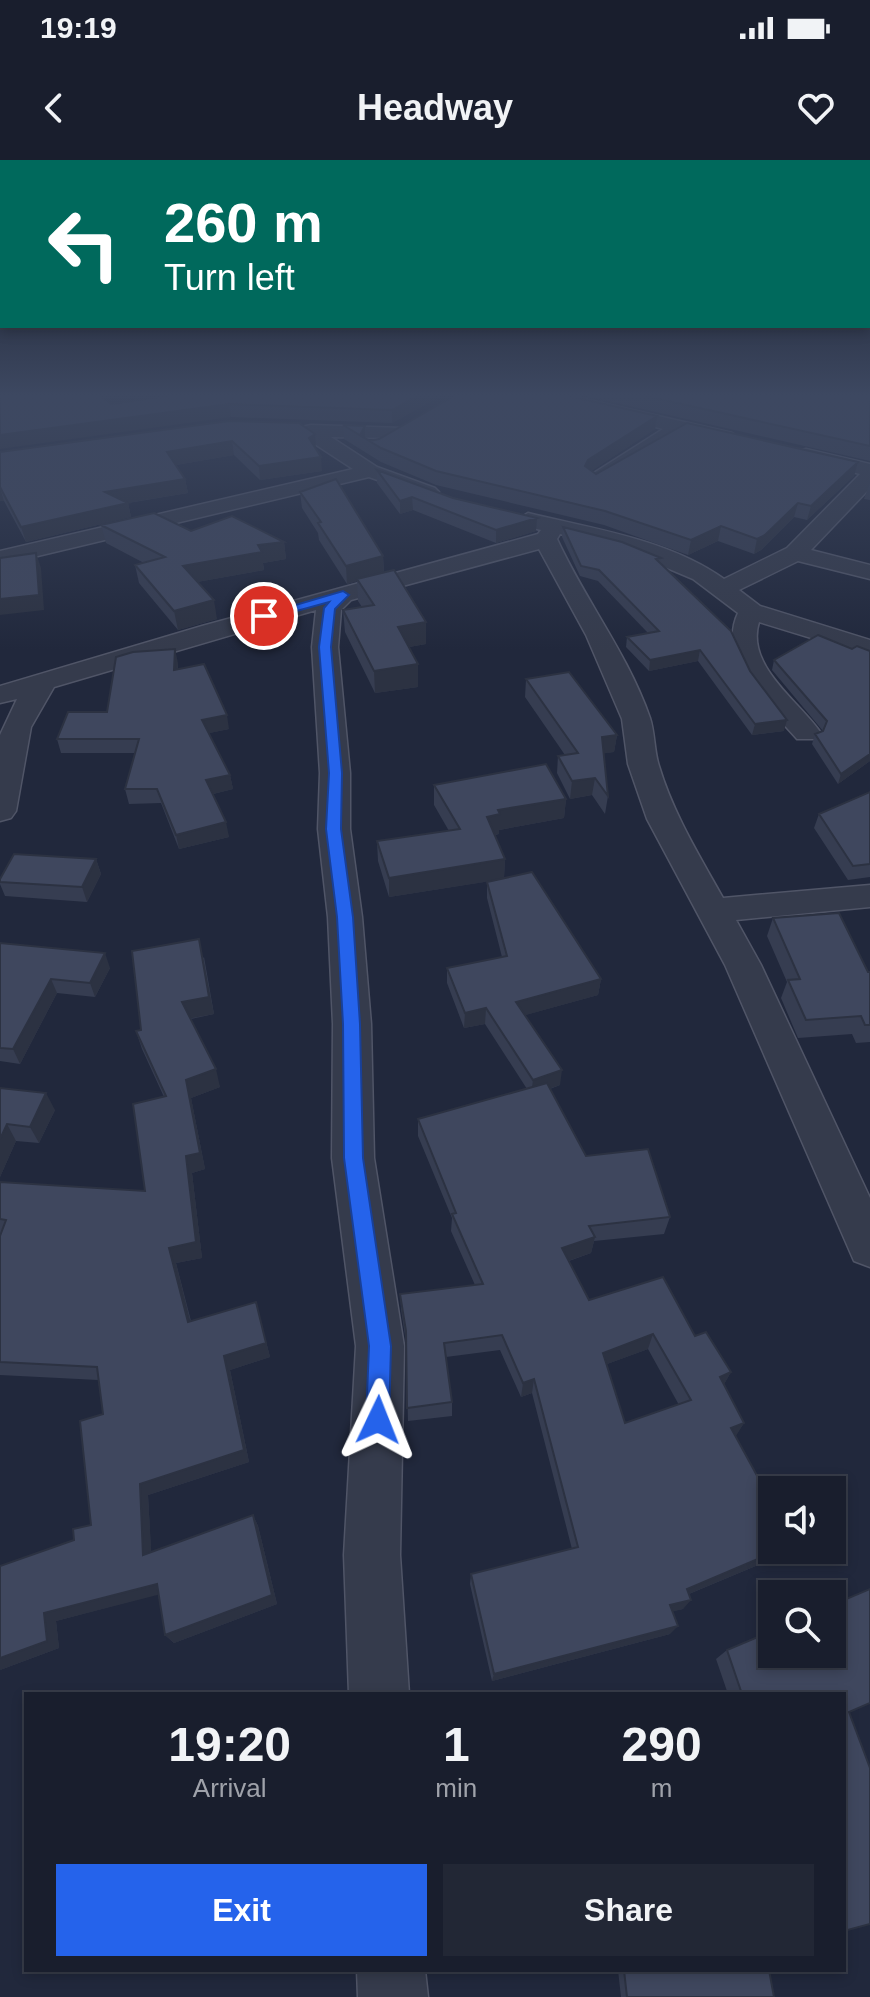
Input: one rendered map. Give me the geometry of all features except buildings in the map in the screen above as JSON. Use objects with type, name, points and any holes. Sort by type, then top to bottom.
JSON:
[{"type":"street","points":[[0,558],[311,479]]},
{"type":"street","points":[[395,479],[449,499]]},
{"type":"street","points":[[725,588],[795,553],[865,479]]},
{"type":"street","points":[[508,515],[550,533],[630,544],[725,588],[751,611],[870,648]]},
{"type":"street","points":[[0,811],[18,693],[550,533]]},
{"type":"street","points":[[550,533],[559,569],[599,635],[636,719],[643,764],[663,819],[749,979],[869,1240]]},
{"type":"street","points":[[795,553],[870,572]]},
{"type":"street","points":[[343,595],[329,608],[325,647],[335,773],[334,829],[345,917],[352,1024],[353,1158],[380,1346],[372,1555],[379,1692]]},
{"type":"street","points":[[751,611],[742,623],[756,673],[807,733]]},
{"type":"street","points":[[713,910],[870,896]]},
{"type":"street","points":[[391,1972],[393,1997]]},
{"type":"route","points":[[264,616],[343,595],[329,608],[325,647],[329,675],[328,716],[335,773],[334,829],[345,917],[352,1024],[353,1158],[380,1346],[378,1420]]}]
